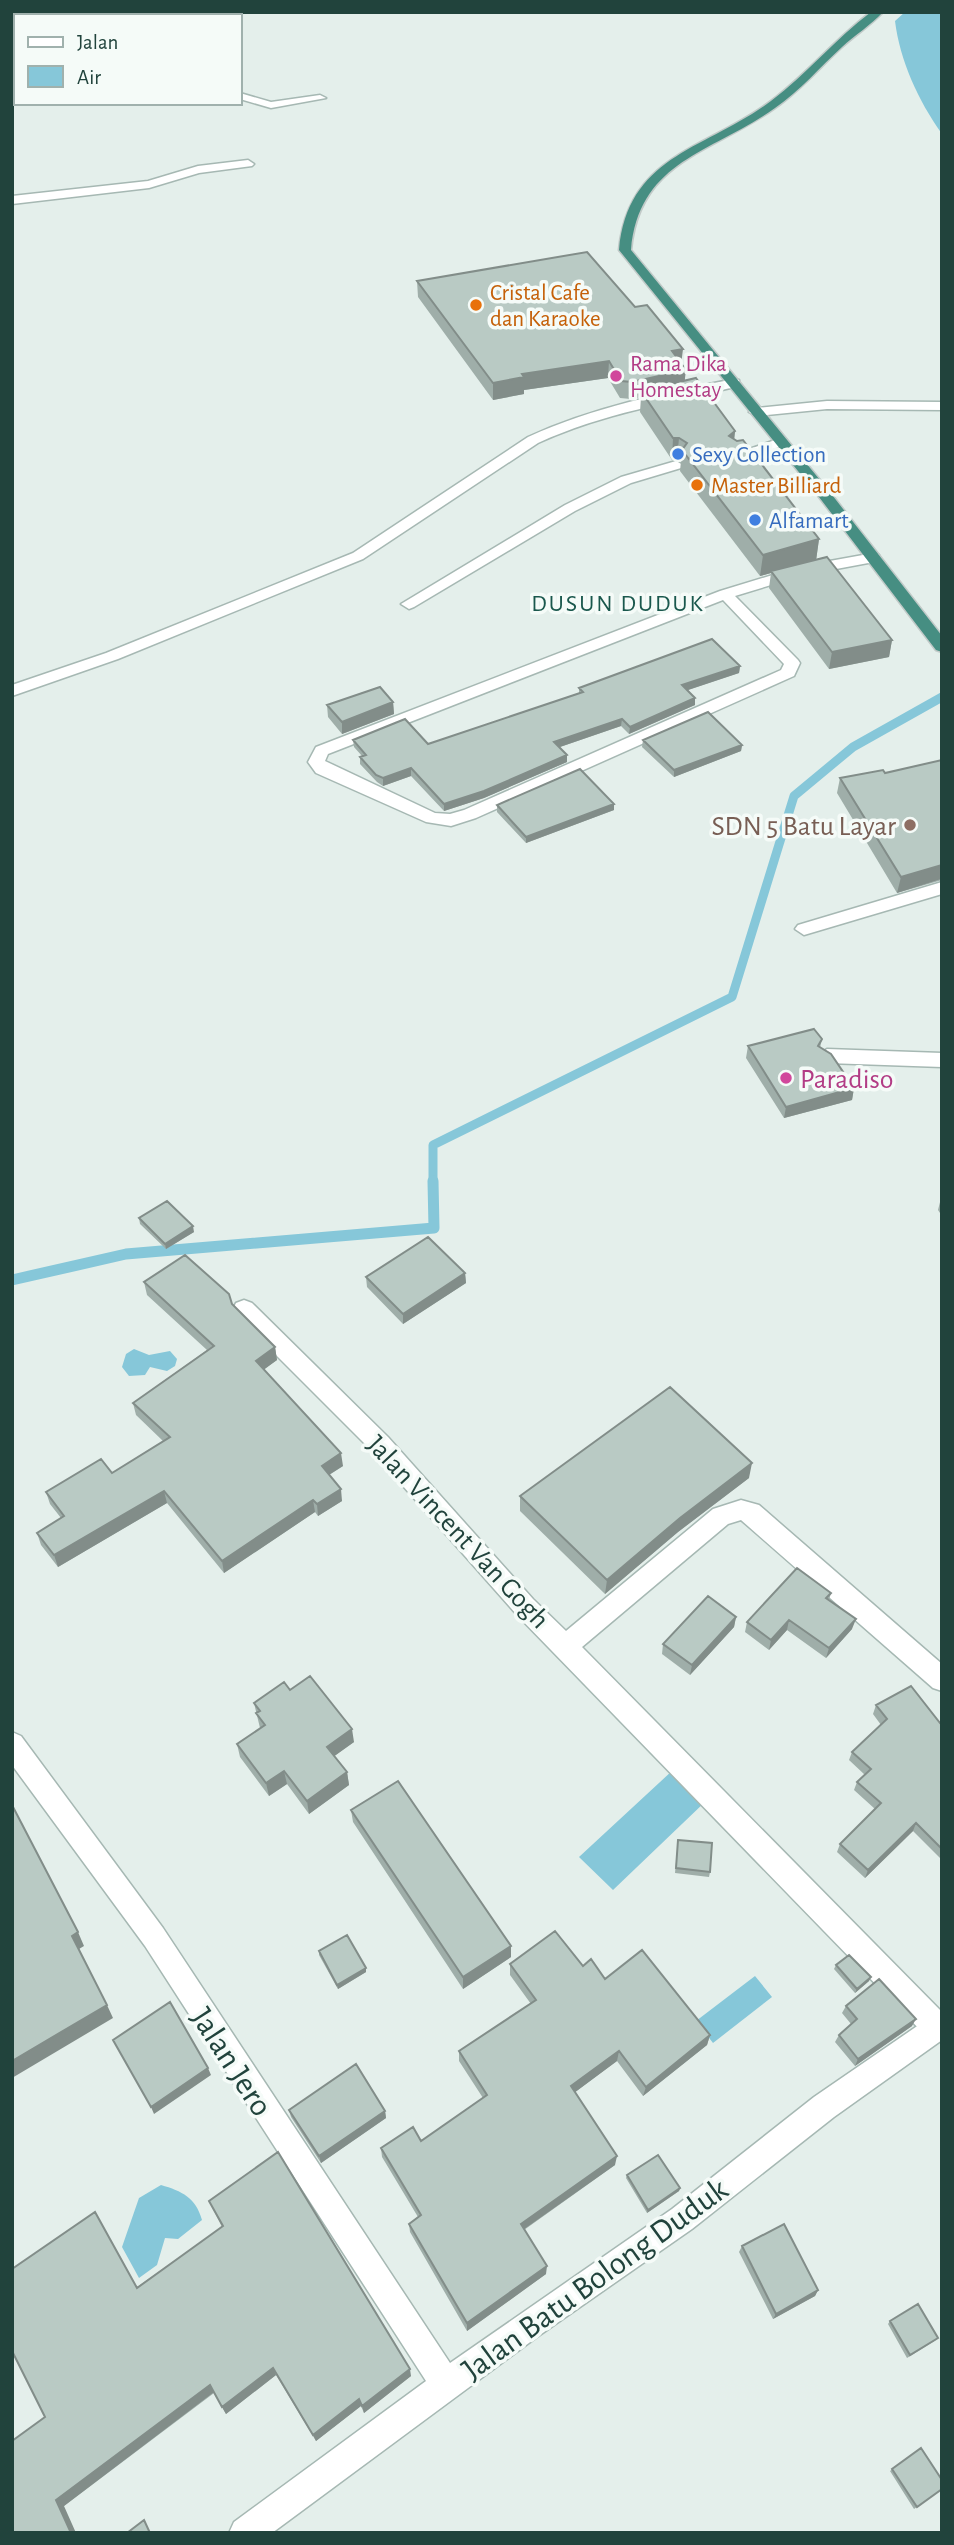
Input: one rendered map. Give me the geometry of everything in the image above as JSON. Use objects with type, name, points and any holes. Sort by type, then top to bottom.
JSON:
[{"type":"highway","points":[[878,12],[773,105],[668,166],[631,205],[624,227],[625,250],[874,558],[939,644]]},
{"type":"street","points":[[242,97],[271,105],[320,98]]},
{"type":"street","points":[[12,200],[149,184],[198,170],[248,164]]},
{"type":"street","points":[[12,691],[111,656],[358,556],[533,440],[564,424],[608,409],[734,383]]},
{"type":"street","points":[[756,412],[827,405],[942,406]]},
{"type":"street","points":[[736,456],[781,442]]},
{"type":"street","points":[[409,604],[570,508],[626,480],[676,466]]},
{"type":"street","points":[[725,594],[792,663],[788,673],[470,814],[451,820],[432,818],[322,769],[316,762],[322,751],[725,594],[802,571],[874,558]]},
{"type":"street","points":[[804,929],[942,888]]},
{"type":"street","points":[[827,1056],[942,1060]]},
{"type":"street","name":"Jalan Vincent Van Gogh","points":[[244,1309],[380,1444],[525,1607],[565,1646],[721,1516],[741,1510],[751,1512],[942,1680]]},
{"type":"street","points":[[565,1646],[939,2025]]},
{"type":"street","name":"Jalan Jero","points":[[12,1744],[154,1937],[446,2384]]},
{"type":"street","name":"Jalan Batu Bolong Duduk","points":[[245,2533],[446,2384],[682,2219],[824,2107],[939,2025]]},
{"type":"water","points":[[905,12],[942,12],[942,134],[918,94],[901,51],[895,21]]},
{"type":"water","points":[[134,1349],[149,1355],[170,1351],[177,1359],[175,1366],[167,1371],[150,1367],[145,1375],[129,1376],[122,1367],[126,1354]]},
{"type":"water","points":[[673,1770],[706,1801],[613,1890],[579,1857]]},
{"type":"water","points":[[755,1976],[772,1997],[713,2043],[696,2021]]},
{"type":"water","points":[[161,2185],[187,2196],[196,2206],[202,2220],[178,2239],[165,2238],[157,2265],[139,2278],[122,2247],[139,2198]]},
{"type":"building","points":[[587,252],[635,307],[647,305],[683,349],[672,351],[686,370],[632,382],[621,381],[609,361],[522,374],[524,377],[493,383],[417,281]]},
{"type":"building","points":[[696,378],[735,431],[729,436],[737,441],[743,440],[819,539],[763,555],[682,450],[687,443],[673,438],[641,391]]},
{"type":"building","points":[[827,557],[892,640],[832,652],[771,571]]},
{"type":"building","points":[[712,639],[740,666],[682,685],[695,698],[630,727],[622,719],[554,742],[567,755],[484,791],[444,804],[411,768],[383,778],[376,775],[360,757],[366,755],[353,740],[405,719],[428,744],[583,692],[579,688]]},
{"type":"building","points":[[380,687],[393,702],[342,722],[327,705]]},
{"type":"building","points":[[708,712],[742,745],[674,770],[643,740]]},
{"type":"building","points":[[942,760],[942,865],[901,877],[840,778],[883,770],[885,773]]},
{"type":"building","points":[[580,769],[614,804],[526,837],[497,805]]},
{"type":"building","points":[[814,1029],[822,1039],[818,1046],[831,1054],[854,1088],[786,1107],[748,1046]]},
{"type":"building","points":[[167,1201],[193,1226],[165,1244],[139,1218]]},
{"type":"building","points":[[428,1237],[465,1273],[403,1314],[366,1277]]},
{"type":"building","points":[[185,1255],[229,1294],[232,1304],[275,1347],[256,1361],[341,1453],[322,1466],[341,1489],[317,1504],[313,1500],[222,1561],[164,1491],[54,1555],[37,1533],[64,1516],[46,1492],[101,1459],[112,1473],[170,1437],[133,1403],[214,1346],[144,1282]]},
{"type":"building","points":[[670,1387],[752,1463],[680,1518],[607,1580],[520,1496]]},
{"type":"building","points":[[797,1568],[831,1593],[826,1598],[856,1619],[829,1648],[789,1620],[771,1640],[747,1622]]},
{"type":"building","points":[[708,1596],[736,1617],[692,1665],[663,1644]]},
{"type":"building","points":[[310,1676],[352,1729],[327,1747],[347,1772],[307,1801],[284,1771],[266,1783],[237,1744],[265,1725],[256,1713],[260,1711],[254,1703],[284,1682],[290,1690]]},
{"type":"building","points":[[911,1686],[940,1723],[942,1722],[942,1849],[916,1823],[868,1870],[840,1844],[881,1803],[857,1782],[871,1769],[852,1752],[887,1719],[876,1705]]},
{"type":"building","points":[[398,1781],[511,1946],[463,1977],[351,1810]]},
{"type":"building","points":[[12,1805],[78,1932],[72,1936],[107,2005],[12,2061]]},
{"type":"building","points":[[678,1840],[712,1843],[710,1872],[676,1868]]},
{"type":"building","points":[[555,1931],[583,1966],[591,1959],[605,1979],[642,1950],[710,2035],[646,2087],[619,2051],[571,2086],[617,2156],[521,2224],[547,2266],[467,2323],[409,2224],[421,2215],[381,2148],[413,2127],[421,2141],[487,2095],[459,2051],[536,2000],[510,1964]]},
{"type":"building","points":[[347,1935],[366,1968],[337,1985],[319,1951]]},
{"type":"building","points":[[849,1955],[871,1977],[857,1989],[836,1965]]},
{"type":"building","points":[[879,1979],[916,2019],[858,2059],[839,2035],[857,2019],[846,2006]]},
{"type":"building","points":[[170,2002],[208,2068],[151,2107],[113,2040]]},
{"type":"building","points":[[356,2064],[385,2111],[319,2156],[289,2110]]},
{"type":"building","points":[[278,2152],[410,2369],[362,2406],[359,2399],[313,2435],[273,2368],[222,2407],[210,2385],[56,2500],[71,2533],[12,2533],[12,2441],[45,2417],[12,2351],[12,2269],[95,2212],[137,2288],[223,2226],[209,2201]]},
{"type":"building","points":[[658,2155],[680,2188],[648,2210],[627,2175]]},
{"type":"building","points":[[784,2224],[818,2290],[776,2314],[742,2246]]},
{"type":"building","points":[[918,2304],[938,2338],[910,2355],[890,2321]]},
{"type":"building","points":[[921,2448],[942,2480],[942,2489],[917,2507],[892,2469]]},
{"type":"building","points":[[144,2520],[150,2533],[127,2533]]},
{"type":"waterway","points":[[433,1181],[433,1145],[732,997],[794,796],[853,747],[942,697]]},
{"type":"waterway","points":[[12,1280],[126,1254],[434,1228],[433,1181]]},
{"type":"place","name":"Cristal Cafe dan Karaoke","points":[[476,305]]},
{"type":"place","name":"Rama Dika Homestay","points":[[616,376]]},
{"type":"place","name":"Sexy Collection","points":[[678,454]]},
{"type":"place","name":"Master Billiard","points":[[697,485]]},
{"type":"place","name":"Alfamart","points":[[755,520]]},
{"type":"place","name":"SDN 5 Batu Layar","points":[[910,825]]},
{"type":"place","name":"Paradiso","points":[[786,1078]]},
{"type":"district","name":"DUSUN DUDUK","points":[[618,603]]}]
